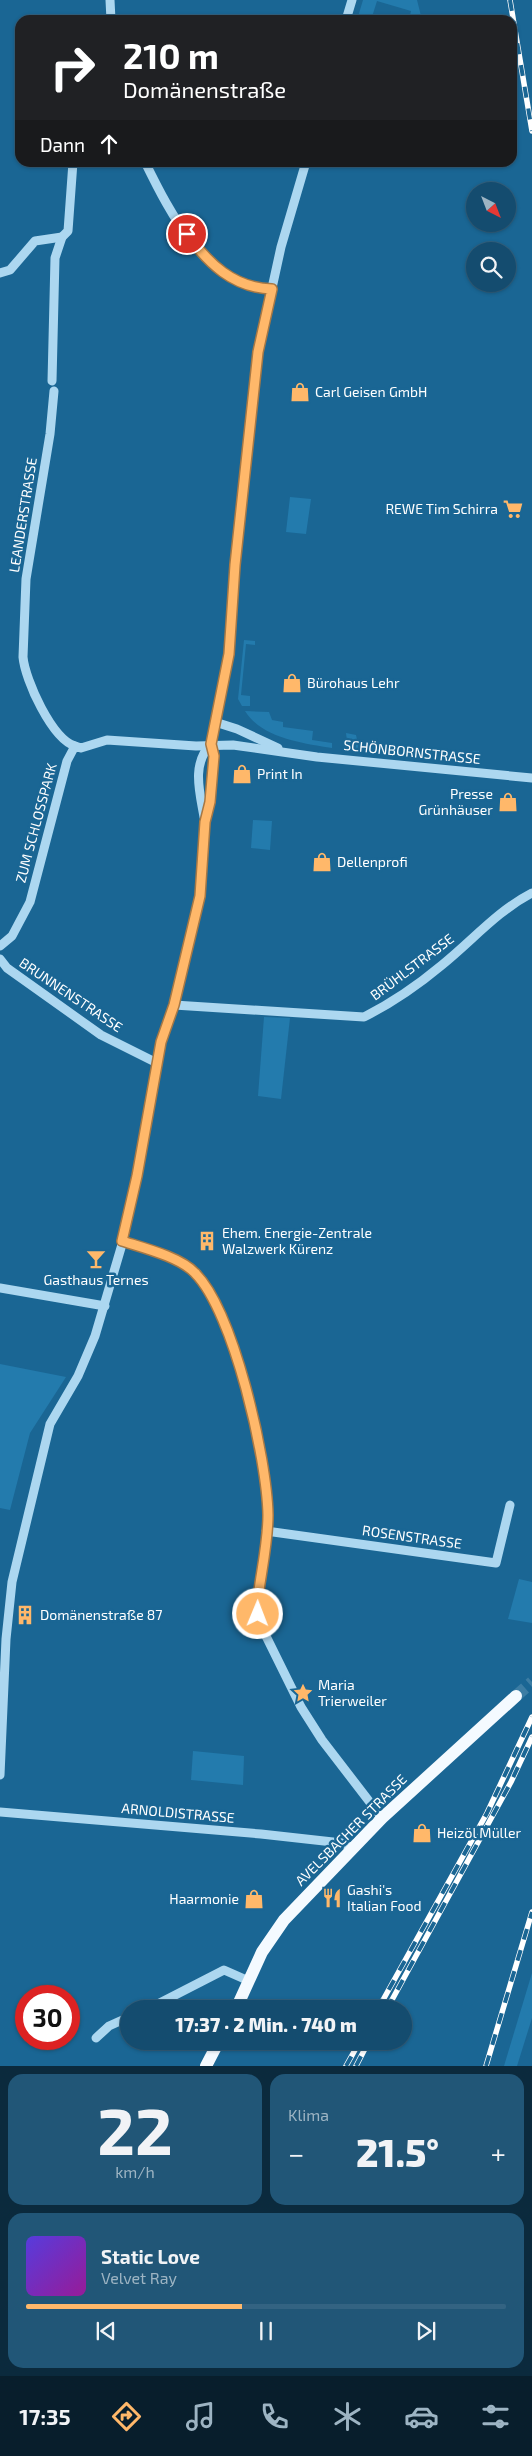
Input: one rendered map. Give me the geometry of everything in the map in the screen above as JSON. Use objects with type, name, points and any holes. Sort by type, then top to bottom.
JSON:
[{"type":"main road","name":"AVELSBACHER STRASSE","points":[[240,2000],[262,1952],[277,1928],[382,1818],[516,1696]]},
{"type":"main road","points":[[206,2066],[214,2050]]},
{"type":"street","points":[[110,0],[111,15]]},
{"type":"street","points":[[348,15],[352,0]]},
{"type":"street","points":[[52,381],[55,258],[62,237],[68,231],[73,167]]},
{"type":"street","points":[[147,167],[167,207],[197,248],[211,262],[226,276],[243,285],[272,289]]},
{"type":"street","points":[[0,1775],[2,1698],[12,1582],[50,1424],[78,1376],[105,1306],[137,1176],[157,1063],[174,1005],[200,896],[205,822],[210,802],[214,756],[211,744],[229,654],[235,565],[258,352],[272,289],[305,167]]},
{"type":"street","points":[[0,273],[10,270],[35,241],[62,237]]},
{"type":"street","name":"LEANDERSTRASSE","points":[[54,391],[50,434],[26,579],[23,657],[24,667],[33,693],[64,740],[75,746]]},
{"type":"street","name":"SCHÖNBORNSTRASSE","points":[[215,722],[237,729],[290,753]]},
{"type":"street","points":[[75,746],[81,748],[107,740],[188,746],[211,744]]},
{"type":"street","points":[[205,822],[199,787],[200,762],[205,750],[211,744]]},
{"type":"street","name":"SCHÖNBORNSTRASSE","points":[[211,744],[532,778]]},
{"type":"street","name":"ZUM SCHLOSSPARK","points":[[0,946],[12,936],[30,902],[67,760],[75,746]]},
{"type":"street","name":"BRÜHLSTRASSE","points":[[174,1005],[364,1017],[389,1004],[435,970],[493,919],[532,893]]},
{"type":"street","name":"BRUNNENSTRASSE","points":[[0,959],[7,968],[101,1035],[157,1063]]},
{"type":"street","points":[[122,1241],[183,1264],[195,1272],[213,1297],[235,1355],[264,1467],[268,1518],[257,1606],[264,1632],[301,1707],[317,1732],[382,1818]]},
{"type":"street","points":[[0,1288],[105,1306]]},
{"type":"street","name":"ROSENSTRASSE","points":[[266,1531],[496,1563],[510,1505]]},
{"type":"street","name":"ARNOLDISTRASSE","points":[[0,1812],[261,1834],[342,1843],[353,1848]]},
{"type":"street","points":[[166,2000],[224,1970],[249,1981]]},
{"type":"street","points":[[96,2038],[109,2026],[120,2022]]},
{"type":"shaded area","points":[[363,0],[417,0],[421,15],[410,15],[411,11],[377,1],[373,15],[358,15]]},
{"type":"shaded area","points":[[290,497],[311,499],[306,534],[286,532]]},
{"type":"shaded area","points":[[244,640],[255,641],[255,645],[246,644],[241,695],[250,696],[250,706],[242,706],[238,699]]},
{"type":"shaded area","points":[[245,711],[269,712],[272,720],[283,722],[283,727],[313,731],[312,740],[332,743],[332,748],[284,738],[272,733],[252,720]]},
{"type":"shaded area","points":[[346,733],[356,735],[358,744],[368,743],[367,751],[348,749]]},
{"type":"shaded area","points":[[479,751],[479,762],[450,759],[449,752]]},
{"type":"shaded area","points":[[253,820],[272,821],[270,850],[251,848]]},
{"type":"shaded area","points":[[264,1017],[290,1018],[281,1099],[258,1096]]},
{"type":"shaded area","points":[[0,1364],[66,1377],[30,1433],[10,1510],[0,1508]]},
{"type":"shaded area","points":[[519,1579],[532,1582],[532,1623],[508,1619]]},
{"type":"shaded area","points":[[193,1751],[244,1756],[243,1785],[191,1780]]},
{"type":"shaded area","points":[[532,1973],[532,2018],[517,2066],[504,2066]]},
{"type":"tunnel","points":[[516,1696],[532,1682]]},
{"type":"railway","points":[[510,0],[513,15]]},
{"type":"railway","points":[[517,42],[532,131]]},
{"type":"railway","points":[[383,2000],[487,1813],[532,1717]]},
{"type":"railway","points":[[392,2000],[511,1782],[532,1737]]},
{"type":"railway","points":[[486,2066],[532,1912]]},
{"type":"railway","points":[[346,2066],[355,2050]]},
{"type":"railway","points":[[356,2066],[364,2050]]},
{"type":"place","name":"Carl Geisen GmbH","points":[[300,392]]},
{"type":"place","name":"REWE Tim Schirra","points":[[513,509]]},
{"type":"place","name":"Bürohaus Lehr","points":[[292,683]]},
{"type":"place","name":"Print In","points":[[242,774]]},
{"type":"place","name":"Presse Grünhäuser","points":[[508,802]]},
{"type":"place","name":"Dellenprofi","points":[[322,862]]},
{"type":"place","name":"Ehem. Energie-Zentrale Walzwerk Kürenz","points":[[207,1241]]},
{"type":"place","name":"Gasthaus Ternes","points":[[96,1259]]},
{"type":"place","name":"Domänenstraße 87","points":[[25,1615]]},
{"type":"place","name":"Maria Trierweiler","points":[[303,1693]]},
{"type":"place","name":"Heizöl Müller","points":[[422,1833]]},
{"type":"place","name":"Gashi's Italian Food","points":[[332,1898]]},
{"type":"place","name":"Haarmonie","points":[[254,1899]]},
{"type":"route","points":[[187,234],[197,248],[226,276],[243,285],[272,289],[258,352],[235,565],[226,677],[211,744],[214,756],[210,802],[205,822],[200,896],[174,1005],[161,1042],[137,1176],[122,1241],[183,1264],[195,1272],[213,1297],[220,1312],[251,1411],[264,1467],[268,1518],[257,1606],[258,1614]]}]
